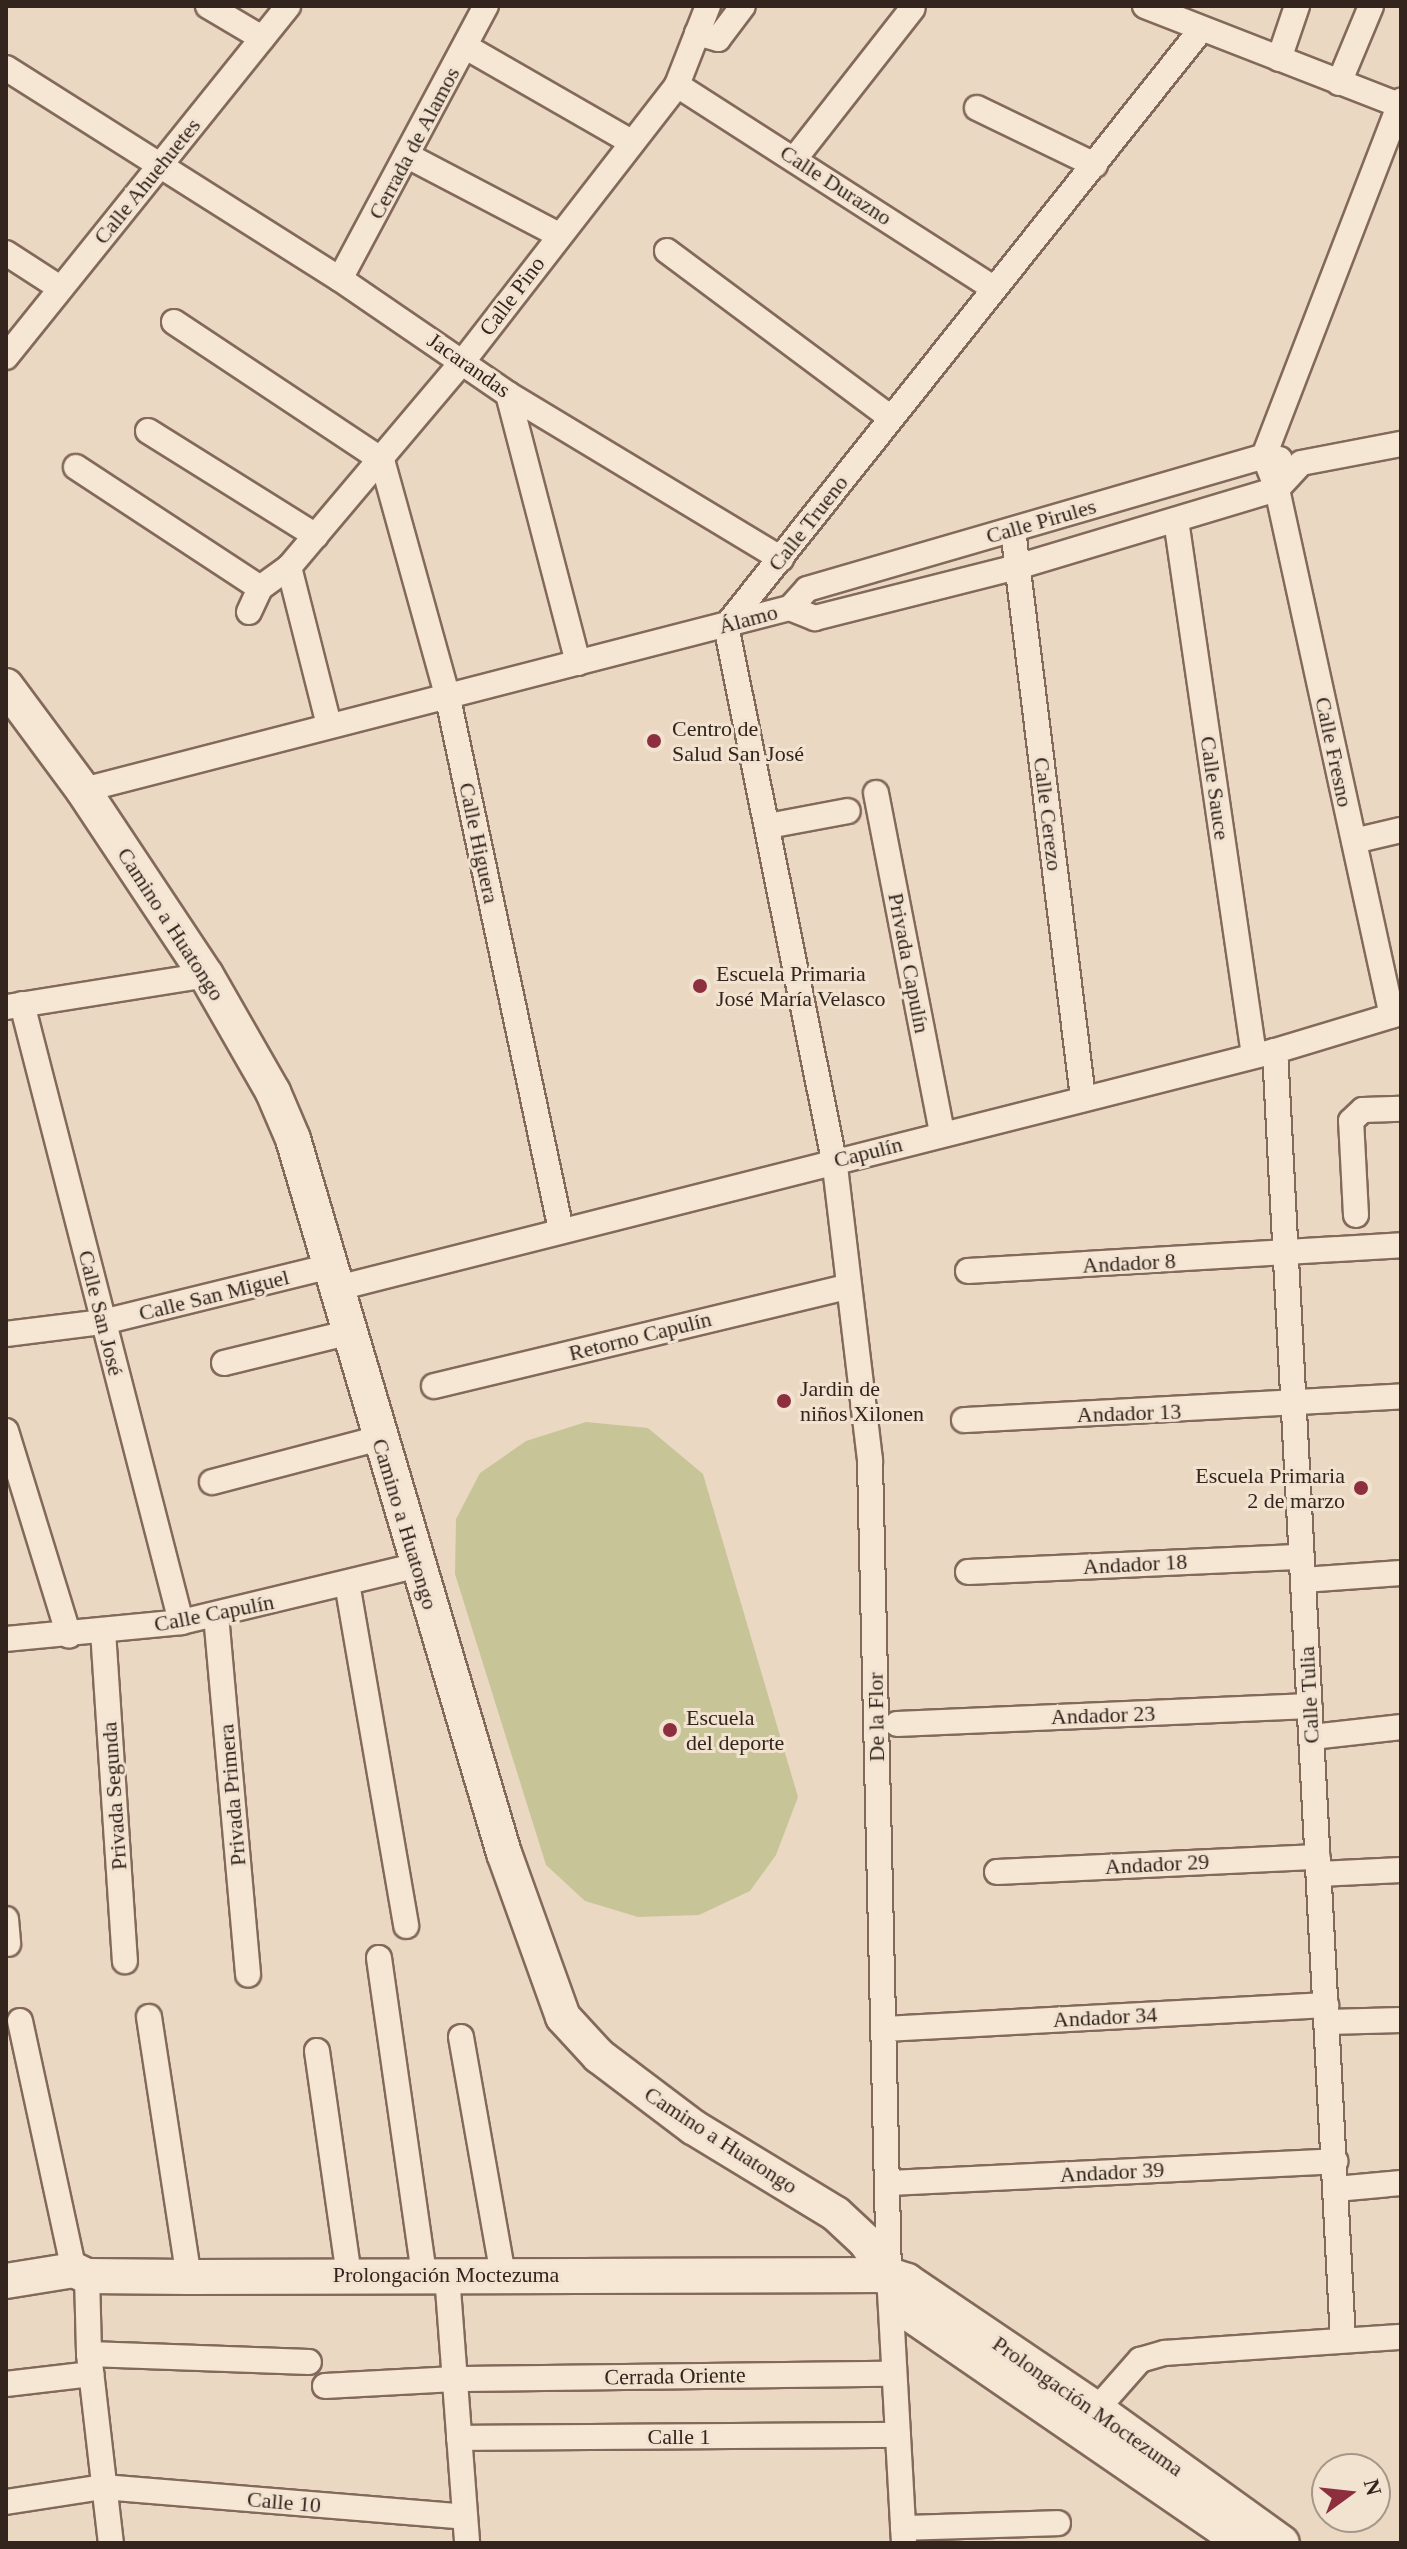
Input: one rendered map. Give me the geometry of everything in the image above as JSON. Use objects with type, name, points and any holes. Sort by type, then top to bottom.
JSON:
[{"type":"main road","name":"Camino a Huatongo","points":[[6,686],[83,790],[206,975],[283,1115],[504,1853],[563,2017],[599,2056],[693,2127],[836,2214],[865,2241],[889,2275]]},
{"type":"main road","name":"Prolongación Moctezuma","points":[[6,2281],[81,2273],[189,2277],[889,2275],[907,2281],[1243,2543]]},
{"type":"main road","name":"Prolongación Moctezuma","points":[[1088,2420],[1282,2543]]},
{"type":"street","points":[[208,6],[262,38]]},
{"type":"street","name":"Calle Ahuehuetes","points":[[6,357],[288,6]]},
{"type":"street","name":"Cerrada de Alamos","points":[[340,279],[486,6]]},
{"type":"street","name":"Calle Pino","points":[[249,612],[260,588],[289,567],[464,360],[677,85],[708,6]]},
{"type":"street","points":[[697,33],[718,39],[743,6]]},
{"type":"street","points":[[1145,6],[1200,31],[1400,104],[1264,456]]},
{"type":"street","points":[[1279,59],[1297,6]]},
{"type":"street","points":[[1339,83],[1371,6]]},
{"type":"street","points":[[796,157],[913,8]]},
{"type":"street","name":"Calle Trueno","points":[[726,626],[1200,31]]},
{"type":"street","points":[[466,47],[631,142]]},
{"type":"street","name":"Jacarandas","points":[[6,68],[340,279],[464,360],[508,394],[781,559]]},
{"type":"street","name":"Calle Durazno","points":[[677,85],[796,157],[993,288]]},
{"type":"street","points":[[977,108],[1095,165]]},
{"type":"street","points":[[408,156],[559,235]]},
{"type":"street","points":[[667,251],[890,417]]},
{"type":"street","points":[[6,253],[60,288]]},
{"type":"street","points":[[174,322],[382,460]]},
{"type":"street","points":[[508,394],[578,663]]},
{"type":"street","points":[[148,431],[316,536]]},
{"type":"street","points":[[1277,489],[1301,463],[1401,444]]},
{"type":"street","name":"Calle Pirules","points":[[790,608],[807,589],[1264,456],[1301,463]]},
{"type":"street","name":"Calle Fresno","points":[[1264,456],[1277,489],[1354,841],[1397,1014]]},
{"type":"street","name":"Calle Higuera","points":[[382,460],[447,694],[561,1230]]},
{"type":"street","points":[[76,467],[260,588]]},
{"type":"street","name":"Álamo","points":[[83,790],[790,608],[815,618],[1017,567],[1277,489]]},
{"type":"street","name":"Calle Sauce","points":[[1176,520],[1264,1053]]},
{"type":"street","name":"Calle Cerezo","points":[[1013,530],[1083,1098]]},
{"type":"street","points":[[289,567],[329,725]]},
{"type":"street","points":[[726,626],[834,1160]]},
{"type":"street","name":"Privada Capulín","points":[[876,793],[942,1133]]},
{"type":"street","points":[[768,826],[848,811]]},
{"type":"street","points":[[1354,841],[1401,830]]},
{"type":"street","points":[[14,1006],[206,975]]},
{"type":"street","name":"Calle San José","points":[[14,1006],[103,1322],[181,1622]]},
{"type":"street","name":"Capulín","points":[[331,1278],[561,1230],[1264,1053],[1397,1014]]},
{"type":"street","name":"Calle Tulia","points":[[1264,1053],[1290,1254],[1293,1406],[1343,2340]]},
{"type":"street","points":[[1356,1215],[1351,1121],[1363,1110],[1401,1109]]},
{"type":"street","name":"De la Flor","points":[[834,1160],[846,1287],[870,1460],[890,2183],[889,2275],[904,2536]]},
{"type":"street","name":"Andador 8","points":[[968,1271],[1401,1245]]},
{"type":"street","name":"Calle San Miguel","points":[[6,1334],[103,1322],[331,1278]]},
{"type":"street","name":"Retorno Capulín","points":[[434,1386],[846,1287]]},
{"type":"street","points":[[224,1363],[347,1333]]},
{"type":"street","name":"Andador 13","points":[[964,1420],[1293,1406],[1401,1396]]},
{"type":"street","points":[[6,1431],[69,1636]]},
{"type":"street","points":[[212,1482],[380,1438]]},
{"type":"street","name":"Calle Capulín","points":[[6,1639],[69,1636],[181,1622],[418,1565]]},
{"type":"street","name":"Andador 18","points":[[968,1572],[1302,1568],[1401,1573]]},
{"type":"street","points":[[347,1583],[406,1926]]},
{"type":"street","name":"Privada Primera","points":[[216,1615],[248,1975]]},
{"type":"street","name":"Privada Segunda","points":[[103,1631],[125,1961]]},
{"type":"street","name":"Andador 23","points":[[897,1724],[1310,1706]]},
{"type":"street","points":[[1312,1737],[1401,1727]]},
{"type":"street","name":"Andador 29","points":[[997,1872],[1319,1866],[1401,1870]]},
{"type":"street","points":[[379,1958],[455,2379],[467,2543]]},
{"type":"street","name":"Andador 34","points":[[885,2029],[1327,2014],[1401,2020]]},
{"type":"street","points":[[149,2017],[189,2277]]},
{"type":"street","points":[[20,2021],[81,2273],[111,2543]]},
{"type":"street","points":[[461,2037],[503,2274]]},
{"type":"street","points":[[317,2051],[349,2276]]},
{"type":"street","name":"Andador 39","points":[[890,2183],[1335,2161]]},
{"type":"street","points":[[1336,2189],[1401,2183]]},
{"type":"street","points":[[1088,2420],[1140,2360],[1401,2337]]},
{"type":"street","points":[[6,2384],[90,2364],[309,2362]]},
{"type":"street","name":"Cerrada Oriente","points":[[325,2386],[455,2379],[894,2374]]},
{"type":"street","name":"Calle 1","points":[[459,2438],[898,2435]]},
{"type":"street","name":"Calle 10","points":[[6,2502],[103,2487],[465,2517]]},
{"type":"street","points":[[904,2536],[1058,2523]]},
{"type":"shaded area","points":[[586,1422],[648,1428],[703,1474],[798,1797],[776,1855],[750,1891],[699,1915],[638,1917],[585,1901],[546,1865],[455,1574],[456,1519],[480,1473],[526,1441]]},
{"type":"place","name":"Centro de Salud San José","points":[[654,741]]},
{"type":"place","name":"Escuela Primaria José María Velasco","points":[[700,986]]},
{"type":"place","name":"Jardin de niños Xilonen","points":[[784,1401]]},
{"type":"place","name":"Escuela Primaria 2 de marzo","points":[[1361,1488]]},
{"type":"place","name":"Escuela del deporte","points":[[670,1730]]}]
